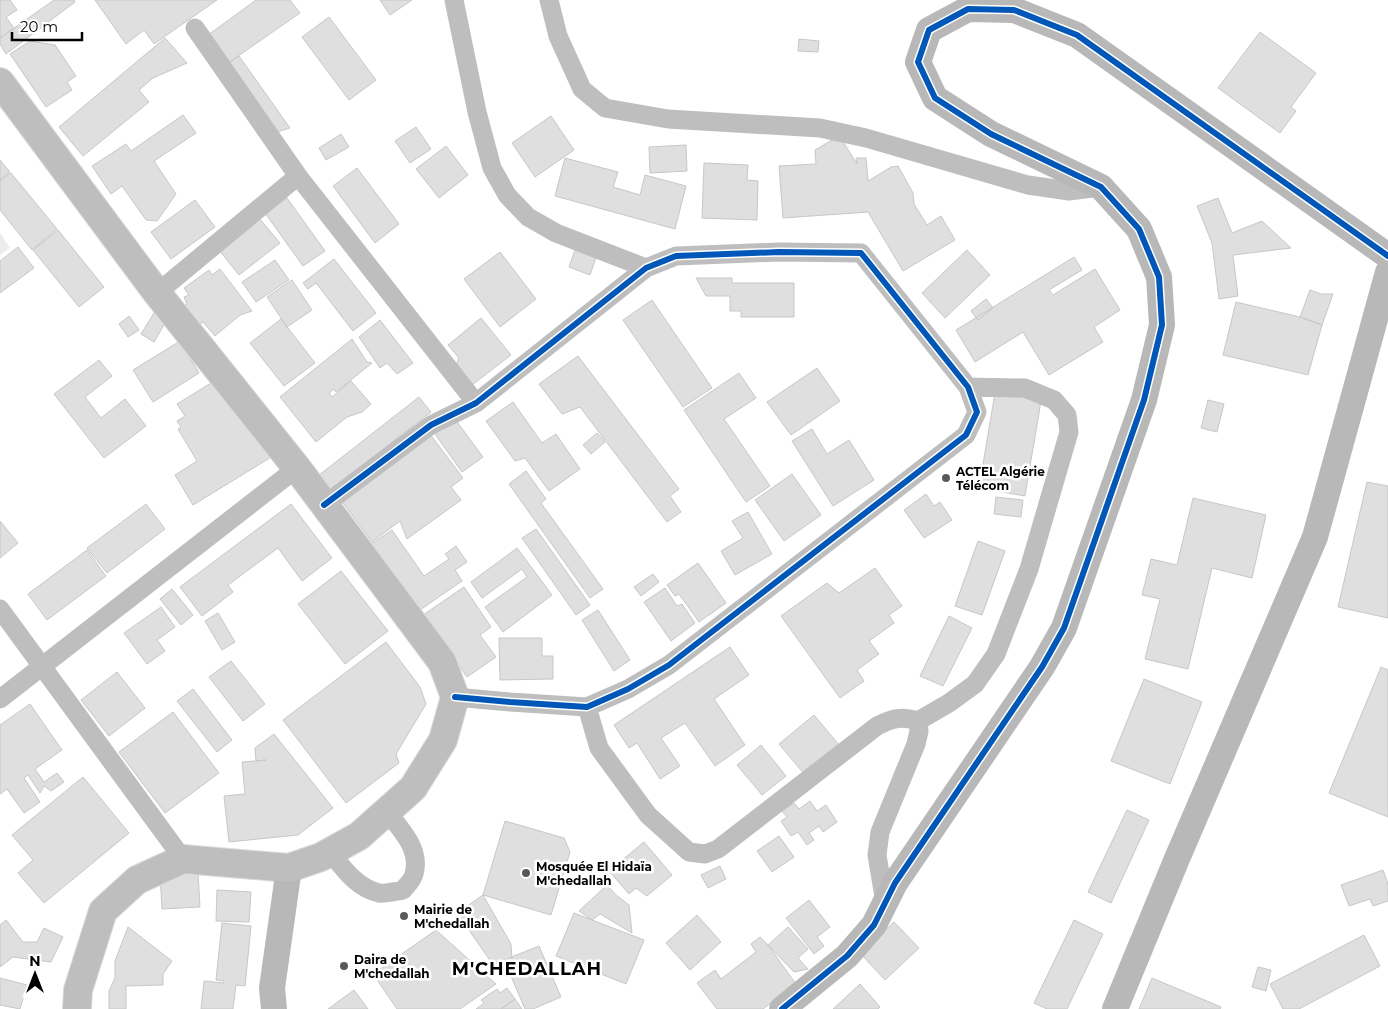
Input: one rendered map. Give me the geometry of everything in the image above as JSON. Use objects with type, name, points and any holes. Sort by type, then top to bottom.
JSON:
[{"type":"main road","points":[[0,82],[157,293],[324,504],[442,662],[455,696],[443,740],[414,788],[359,836],[321,857],[289,868],[183,859],[137,880],[103,911],[78,990],[77,1009]]},
{"type":"street","points":[[454,0],[477,112],[492,168],[507,195],[528,217],[556,233],[646,268]]},
{"type":"street","points":[[549,0],[558,36],[582,89],[604,108],[668,119],[820,128],[866,138],[1028,185],[1069,191],[1102,188]]},
{"type":"street","points":[[782,1009],[846,956],[874,925],[895,883],[1042,667],[1064,628],[1144,400],[1162,325],[1159,277],[1139,229],[1102,188],[991,134],[935,98],[918,62],[929,30],[968,10],[1014,10],[1077,35],[1388,256]]},
{"type":"street","points":[[195,28],[298,176],[476,403]]},
{"type":"street","points":[[157,293],[298,176]]},
{"type":"street","points":[[324,504],[431,424],[476,403],[646,268],[676,256],[779,252],[861,253],[968,387],[977,412],[966,435],[669,665],[628,689],[587,707],[455,696]]},
{"type":"street","points":[[1115,1009],[1176,860],[1315,537],[1388,272]]},
{"type":"street","points":[[587,707],[599,748],[648,815],[689,852],[705,854],[718,849],[877,726],[893,718],[908,718],[918,721],[949,703],[975,684],[996,654],[1029,569],[1069,432],[1066,415],[1054,400],[1025,388],[968,387]]},
{"type":"street","points":[[0,699],[296,468]]},
{"type":"street","points":[[0,609],[43,665],[183,859]]},
{"type":"street","points":[[885,903],[877,855],[880,832],[916,744],[919,731],[918,721]]},
{"type":"street","points":[[330,852],[346,872],[363,887],[380,893],[403,890],[414,875],[415,856],[405,834],[387,812]]},
{"type":"street","points":[[274,1009],[272,988],[289,868]]},
{"type":"shaded area","points":[[0,233],[10,248],[0,255]]},
{"type":"building","points":[[0,0],[10,0],[17,10],[6,17],[14,28],[0,38]]},
{"type":"building","points":[[54,0],[74,0],[75,2],[6,54],[0,44],[0,38]]},
{"type":"building","points":[[95,0],[217,0],[154,44],[144,30],[126,44]]},
{"type":"building","points":[[256,0],[290,0],[300,13],[228,63],[208,35]]},
{"type":"building","points":[[380,0],[412,0],[390,15]]},
{"type":"building","points":[[329,17],[376,80],[349,100],[302,37]]},
{"type":"building","points":[[1260,32],[1316,73],[1291,107],[1296,111],[1280,133],[1218,88]]},
{"type":"building","points":[[165,38],[187,63],[153,78],[139,90],[149,102],[83,156],[59,127]]},
{"type":"building","points":[[799,39],[819,41],[818,52],[798,51]]},
{"type":"building","points":[[30,41],[55,45],[76,76],[67,82],[72,90],[46,107],[10,54]]},
{"type":"building","points":[[239,56],[290,128],[277,132],[228,63]]},
{"type":"building","points":[[183,115],[196,133],[154,161],[176,194],[157,221],[146,220],[122,186],[111,194],[92,166],[126,144],[131,151]]},
{"type":"building","points":[[551,116],[574,150],[535,177],[512,143]]},
{"type":"building","points":[[416,127],[431,149],[410,163],[395,141]]},
{"type":"building","points":[[341,134],[349,147],[326,160],[319,148]]},
{"type":"building","points":[[832,140],[842,140],[857,164],[856,158],[866,158],[868,181],[891,167],[898,166],[913,193],[914,204],[927,225],[941,216],[955,240],[903,271],[868,212],[783,218],[779,166],[816,164],[815,150]]},
{"type":"building","points":[[686,145],[687,171],[650,173],[649,147]]},
{"type":"building","points":[[446,146],[468,175],[439,198],[416,169]]},
{"type":"building","points":[[565,158],[618,172],[613,187],[640,195],[645,175],[686,186],[675,229],[555,196]]},
{"type":"building","points":[[0,160],[10,172],[0,180]]},
{"type":"building","points":[[704,163],[748,165],[747,180],[758,181],[757,220],[702,218]]},
{"type":"building","points":[[357,168],[399,224],[375,243],[333,186]]},
{"type":"building","points":[[11,173],[57,229],[32,250],[0,210],[0,181]]},
{"type":"building","points":[[287,198],[325,251],[303,266],[265,213]]},
{"type":"building","points":[[1218,198],[1232,233],[1262,221],[1291,248],[1233,255],[1238,296],[1219,299],[1212,243],[1197,206]]},
{"type":"building","points":[[195,200],[215,227],[171,259],[151,232]]},
{"type":"building","points":[[259,218],[280,243],[239,275],[219,250]]},
{"type":"building","points":[[58,230],[104,287],[79,307],[33,250]]},
{"type":"building","points":[[577,244],[598,252],[590,275],[569,267]]},
{"type":"building","points":[[18,247],[34,268],[0,293],[0,261]]},
{"type":"building","points":[[967,250],[990,275],[945,318],[922,293]]},
{"type":"building","points":[[500,252],[536,299],[500,327],[464,279]]},
{"type":"building","points":[[1074,257],[1082,270],[1049,290],[1053,295],[1095,269],[1120,310],[1094,327],[1103,342],[1049,375],[1023,332],[975,362],[956,330]]},
{"type":"building","points":[[334,259],[376,313],[353,331],[316,283],[308,289],[303,283]]},
{"type":"building","points":[[275,260],[289,280],[256,302],[242,282]]},
{"type":"building","points":[[220,269],[252,311],[240,315],[215,336],[203,322],[197,326],[182,308],[187,304],[184,297],[189,295],[184,288],[209,270],[212,275]]},
{"type":"building","points":[[696,278],[732,278],[732,283],[794,283],[794,317],[741,317],[741,311],[730,311],[730,296],[706,296]]},
{"type":"building","points":[[292,280],[312,310],[287,327],[267,297]]},
{"type":"building","points":[[1310,290],[1321,294],[1333,294],[1322,325],[1300,317]]},
{"type":"building","points":[[986,299],[993,308],[978,320],[971,311]]},
{"type":"building","points":[[652,300],[712,388],[683,407],[623,320]]},
{"type":"building","points":[[1236,302],[1300,317],[1322,325],[1308,375],[1223,355]]},
{"type":"building","points":[[154,313],[167,320],[154,342],[141,334]]},
{"type":"building","points":[[129,316],[139,330],[128,337],[119,324]]},
{"type":"building","points":[[481,318],[511,355],[472,385],[456,365],[459,358],[448,345]]},
{"type":"building","points":[[281,319],[315,363],[284,386],[250,343]]},
{"type":"building","points":[[380,320],[413,363],[397,374],[387,363],[380,368],[359,337]]},
{"type":"building","points":[[352,339],[367,362],[372,363],[336,392],[334,389],[329,393],[332,397],[351,381],[371,404],[362,412],[347,417],[316,442],[280,397]]},
{"type":"building","points":[[180,341],[199,373],[153,402],[133,370]]},
{"type":"building","points":[[578,356],[679,489],[670,496],[681,512],[667,522],[580,407],[562,414],[539,384]]},
{"type":"building","points":[[99,360],[112,376],[85,397],[101,418],[125,399],[146,426],[104,458],[54,394]]},
{"type":"building","points":[[817,368],[840,401],[791,435],[767,402]]},
{"type":"building","points":[[739,373],[756,398],[724,419],[770,486],[746,502],[684,410]]},
{"type":"building","points":[[224,375],[273,456],[193,505],[175,475],[197,461],[178,429],[181,427],[177,421],[185,416],[177,404]]},
{"type":"building","points":[[995,393],[1041,401],[1025,496],[979,488]]},
{"type":"building","points":[[419,397],[431,412],[325,494],[314,479]]},
{"type":"building","points":[[1208,400],[1224,404],[1217,432],[1201,428]]},
{"type":"building","points":[[513,402],[542,443],[556,434],[580,469],[549,491],[525,458],[515,461],[486,421]]},
{"type":"building","points":[[455,419],[483,457],[462,472],[435,434]]},
{"type":"building","points":[[812,429],[827,454],[849,440],[874,480],[833,506],[792,441]]},
{"type":"building","points":[[597,433],[605,442],[591,454],[583,445]]},
{"type":"building","points":[[430,434],[463,478],[451,487],[461,500],[407,539],[400,521],[372,542],[341,500]]},
{"type":"building","points":[[526,471],[546,499],[541,503],[603,589],[590,598],[509,484]]},
{"type":"building","points":[[792,474],[821,515],[784,541],[755,500]]},
{"type":"building","points":[[1367,482],[1388,486],[1388,618],[1338,607]]},
{"type":"building","points":[[926,494],[934,506],[940,502],[952,520],[924,538],[904,510]]},
{"type":"building","points":[[996,497],[1023,500],[1021,517],[994,514]]},
{"type":"building","points":[[1193,498],[1266,515],[1252,578],[1212,568],[1188,669],[1145,659],[1160,599],[1142,595],[1151,559],[1177,565]]},
{"type":"building","points":[[146,504],[165,529],[107,573],[87,548]]},
{"type":"building","points":[[291,504],[332,558],[302,581],[278,548],[228,585],[233,592],[202,616],[180,587]]},
{"type":"building","points":[[748,512],[772,554],[735,575],[721,551],[743,538],[732,521]]},
{"type":"building","points":[[0,521],[18,543],[0,558]]},
{"type":"building","points":[[536,529],[590,605],[576,615],[522,538]]},
{"type":"building","points":[[392,530],[424,576],[449,559],[445,554],[456,546],[467,562],[455,570],[462,581],[417,612],[370,545]]},
{"type":"building","points":[[978,541],[1005,551],[982,615],[955,606]]},
{"type":"building","points":[[517,548],[552,595],[503,632],[485,607],[527,577],[522,569],[482,598],[471,582]]},
{"type":"building","points":[[87,550],[106,576],[47,620],[28,594]]},
{"type":"building","points":[[698,563],[726,603],[699,622],[679,594],[675,596],[667,585]]},
{"type":"building","points":[[875,568],[902,606],[889,615],[894,623],[869,641],[879,654],[857,670],[864,681],[840,698],[781,616],[827,583],[839,593]]},
{"type":"building","points":[[341,571],[388,631],[345,664],[298,604]]},
{"type":"building","points":[[653,574],[659,582],[641,596],[634,587]]},
{"type":"building","points":[[464,587],[491,627],[480,635],[496,657],[467,677],[423,615]]},
{"type":"building","points":[[665,588],[677,606],[682,604],[695,623],[671,641],[644,602]]},
{"type":"building","points":[[172,589],[193,615],[181,625],[160,599]]},
{"type":"building","points":[[161,607],[175,627],[157,640],[165,651],[147,664],[124,633]]},
{"type":"building","points":[[598,610],[630,660],[614,671],[582,620]]},
{"type":"building","points":[[218,613],[235,642],[222,650],[205,621]]},
{"type":"building","points":[[949,616],[972,628],[943,686],[920,676]]},
{"type":"building","points":[[499,638],[542,638],[542,656],[553,656],[553,679],[500,680]]},
{"type":"building","points":[[386,642],[420,687],[426,704],[396,754],[399,763],[346,803],[283,720]]},
{"type":"building","points":[[730,647],[749,675],[714,699],[745,745],[715,766],[685,723],[661,738],[680,766],[660,779],[637,743],[629,748],[614,725]]},
{"type":"building","points":[[231,661],[265,704],[243,721],[209,677]]},
{"type":"building","points":[[1381,667],[1388,670],[1388,817],[1329,793]]},
{"type":"building","points":[[117,672],[145,708],[109,736],[81,700]]},
{"type":"building","points":[[1144,679],[1202,702],[1170,784],[1111,761]]},
{"type":"building","points":[[193,689],[232,740],[217,752],[177,701]]},
{"type":"building","points":[[30,704],[62,750],[35,769],[44,782],[57,773],[64,782],[51,791],[44,786],[40,793],[28,775],[24,778],[40,802],[24,813],[7,789],[0,794],[0,725]]},
{"type":"building","points":[[173,712],[219,773],[165,813],[119,752]]},
{"type":"building","points":[[814,715],[840,746],[805,775],[779,744]]},
{"type":"building","points":[[274,734],[333,808],[298,835],[229,842],[224,796],[245,794],[242,762],[256,761],[255,748]]},
{"type":"building","points":[[761,745],[786,776],[762,795],[737,765]]},
{"type":"building","points":[[83,777],[129,833],[44,903],[18,873],[33,860],[12,835]]},
{"type":"building","points":[[810,801],[817,811],[826,805],[837,822],[823,832],[819,826],[809,833],[814,840],[807,845],[798,832],[791,836],[781,821],[787,817],[782,811],[794,803],[799,809]]},
{"type":"building","points":[[1127,810],[1149,820],[1111,903],[1088,892]]},
{"type":"building","name":"Mosquée El Hidaïa M'chedallah","points":[[505,821],[564,838],[570,852],[551,915],[483,895]]},
{"type":"building","points":[[779,836],[794,857],[772,872],[757,851]]},
{"type":"building","points":[[644,842],[672,875],[647,896],[636,888],[629,894],[609,871]]},
{"type":"building","points":[[720,866],[726,879],[708,888],[701,875]]},
{"type":"building","points":[[1383,870],[1388,884],[1388,901],[1373,906],[1370,899],[1349,906],[1341,885]]},
{"type":"building","points":[[198,873],[200,907],[162,909],[160,875]]},
{"type":"building","points":[[607,885],[629,905],[632,933],[600,914],[592,920],[579,911]]},
{"type":"building","points":[[217,890],[251,892],[249,922],[216,921]]},
{"type":"building","points":[[483,895],[511,944],[512,960],[501,965],[489,959],[457,913]]},
{"type":"building","points":[[809,900],[830,927],[817,937],[824,946],[814,954],[786,918]]},
{"type":"building","points":[[574,913],[644,940],[626,984],[556,956]]},
{"type":"building","points":[[697,915],[721,942],[690,970],[666,943]]},
{"type":"building","points":[[6,920],[23,942],[37,942],[44,928],[63,937],[51,962],[13,957],[0,967],[0,925]]},
{"type":"building","points":[[1074,920],[1103,934],[1067,1009],[1047,1009],[1034,1003]]},
{"type":"building","points":[[894,922],[919,948],[885,980],[860,953]]},
{"type":"building","points":[[222,923],[251,926],[245,986],[236,985],[233,1009],[201,1009],[204,981],[224,983],[224,981],[216,980]]},
{"type":"building","points":[[128,927],[172,961],[163,974],[163,985],[126,986],[126,1009],[109,1009],[109,991],[115,978],[115,961]]},
{"type":"building","points":[[788,927],[808,949],[798,958],[808,969],[794,972],[768,945]]},
{"type":"building","points":[[436,930],[496,984],[460,1009],[397,1009],[373,974]]},
{"type":"building","points":[[1364,935],[1380,966],[1299,1009],[1283,1009],[1270,984]]},
{"type":"building","points":[[760,937],[796,984],[763,1009],[717,1009],[697,983],[715,970],[721,979],[756,952],[751,944]]},
{"type":"building","points":[[539,946],[561,997],[533,1009],[525,1009],[504,960]]},
{"type":"building","points":[[1258,967],[1271,970],[1266,991],[1252,987]]},
{"type":"building","points":[[0,978],[27,985],[20,1009],[0,1005]]},
{"type":"building","points":[[1152,978],[1221,1007],[1220,1009],[1139,1009]]},
{"type":"building","points":[[860,984],[880,1007],[878,1009],[833,1009]]},
{"type":"building","points":[[507,988],[515,999],[501,1009],[476,1009],[484,1003],[481,1000],[497,989],[500,993]]},
{"type":"building","points":[[354,990],[368,1009],[328,1009]]},
{"type":"building","points":[[515,999],[522,1009],[501,1009]]},
{"type":"cycle path","points":[[782,1009],[847,956],[874,925],[895,883],[1042,667],[1064,628],[1144,400],[1162,325],[1159,277],[1139,229],[1101,187],[991,134],[935,98],[918,62],[929,30],[968,9],[1014,10],[1077,35],[1388,256]]},
{"type":"cycle path","points":[[324,505],[431,425],[476,403],[646,268],[676,256],[779,252],[861,253],[968,387],[977,412],[966,435],[669,665],[628,689],[587,707],[455,697]]},
{"type":"place","name":"ACTEL Algérie Télécom","points":[[946,478]]},
{"type":"place","name":"Mosquée El Hidaïa M'chedallah","points":[[526,873]]},
{"type":"place","name":"Mairie de M'chedallah","points":[[404,916]]},
{"type":"place","name":"Daira de M'chedallah","points":[[344,966]]},
{"type":"district","name":"M'CHEDALLAH","points":[[527,969]]}]
